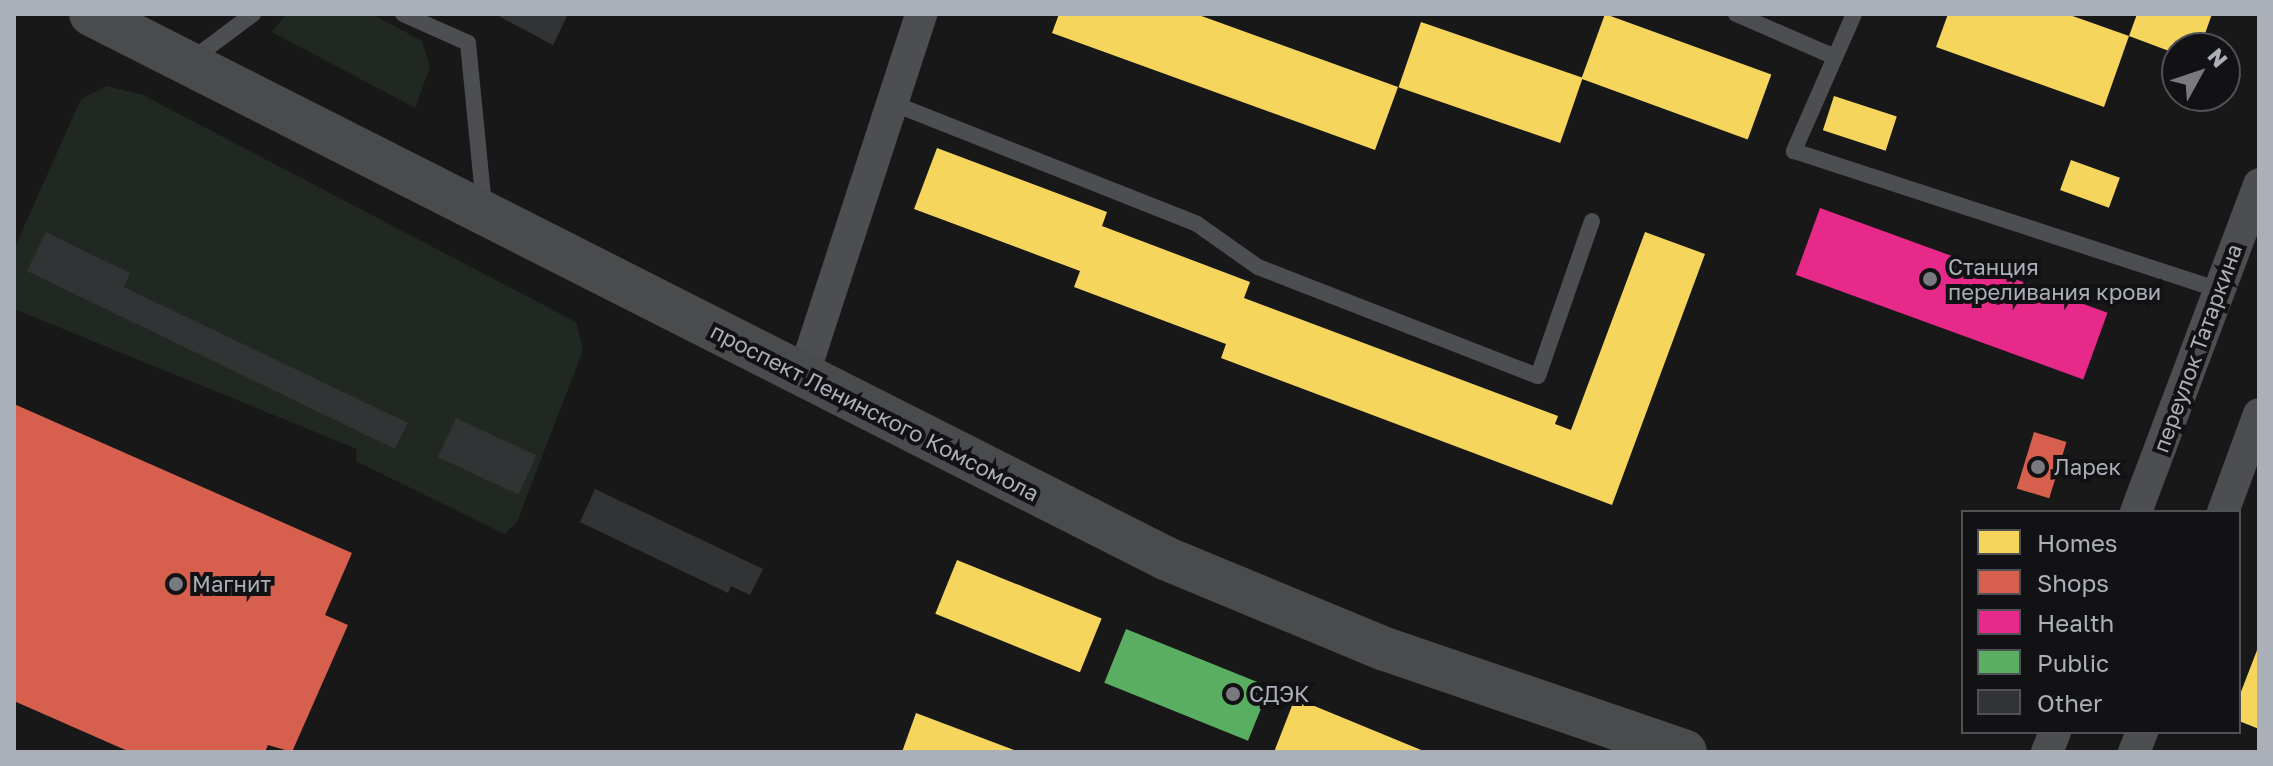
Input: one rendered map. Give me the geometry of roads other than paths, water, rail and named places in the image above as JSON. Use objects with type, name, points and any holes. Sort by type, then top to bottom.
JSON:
[{"type":"main road","name":"проспект Ленинского Комсомола","points":[[91,14],[1165,558],[1385,649],[1685,752]]},
{"type":"street","points":[[803,376],[921,14]]},
{"type":"street","name":"переулок Татаркина","points":[[2137,510],[2259,184]]},
{"type":"street","points":[[2224,510],[2259,414]]},
{"type":"lane","points":[[188,61],[253,14]]},
{"type":"lane","points":[[403,14],[468,43],[484,212]]},
{"type":"lane","points":[[1736,14],[1835,57]]},
{"type":"lane","points":[[1854,14],[1794,151],[2219,290]]},
{"type":"lane","points":[[892,103],[1197,224],[1258,267],[1538,376],[1592,221]]},
{"type":"place","name":"Станция переливания крови","points":[[1930,279]]},
{"type":"place","name":"Ларек","points":[[2038,467]]},
{"type":"place","name":"Магнит","points":[[176,584]]},
{"type":"place","name":"СДЭК","points":[[1233,694]]}]
